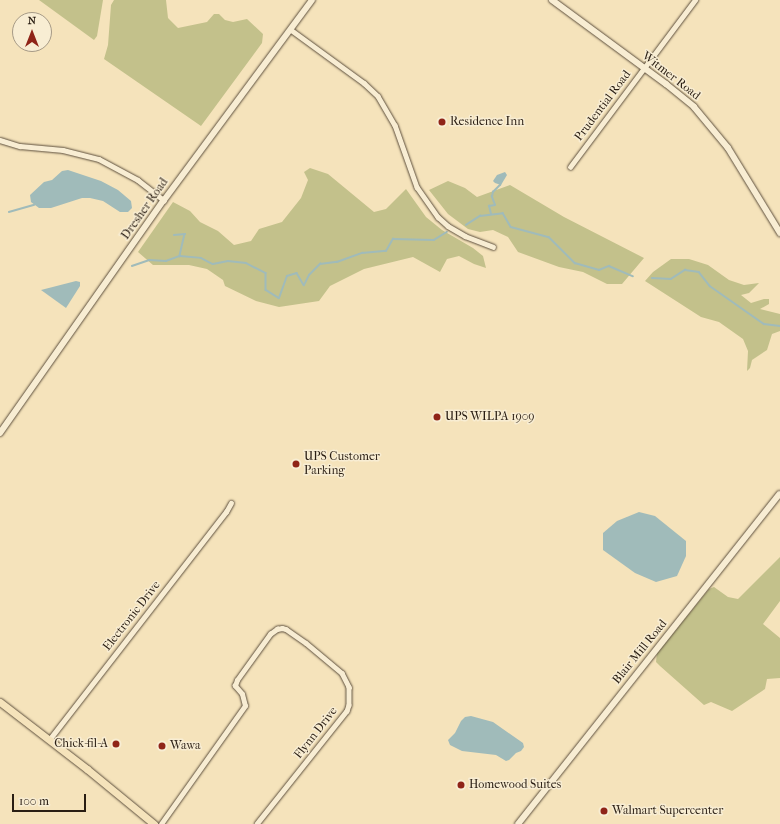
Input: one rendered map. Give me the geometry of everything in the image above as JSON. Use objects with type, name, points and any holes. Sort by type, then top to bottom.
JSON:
[{"type":"main road","name":"Dresher Road","points":[[0,433],[164,200],[312,0]]},
{"type":"main road","name":"Witmer Road","points":[[552,0],[694,106],[728,148],[780,233]]},
{"type":"main road","name":"Blair Mill Road","points":[[518,824],[780,494]]},
{"type":"main road","points":[[0,702],[154,824]]},
{"type":"street","name":"Prudential Road","points":[[570,167],[695,0]]},
{"type":"street","points":[[290,28],[364,83],[378,96],[395,125],[417,187],[430,208],[438,217],[448,226],[465,236],[493,247]]},
{"type":"street","points":[[0,140],[20,146],[63,150],[100,159],[138,180],[164,200]]},
{"type":"street","name":"Electronic Drive","points":[[49,740],[226,512],[231,503]]},
{"type":"street","name":"Flynn Drive","points":[[161,824],[245,706],[242,694],[236,686],[237,680],[270,634],[277,629],[282,628],[286,629],[306,643],[342,673],[349,687],[349,705],[347,711],[257,824]]},
{"type":"shaded area","points":[[39,0],[103,0],[97,36],[94,40]]},
{"type":"shaded area","points":[[114,0],[166,0],[168,18],[178,28],[207,22],[214,14],[219,14],[225,20],[233,22],[247,19],[263,34],[262,43],[201,126],[104,59],[108,45],[111,5]]},
{"type":"shaded area","points":[[310,168],[328,174],[374,212],[386,209],[406,189],[426,217],[442,230],[473,248],[483,256],[486,268],[474,264],[459,256],[447,259],[440,272],[413,257],[364,269],[330,286],[319,301],[279,307],[256,301],[225,286],[223,280],[207,269],[189,265],[153,265],[138,252],[173,202],[190,211],[200,222],[218,231],[234,245],[251,241],[259,229],[282,222],[301,198],[308,180],[304,172]]},
{"type":"shaded area","points":[[448,181],[465,188],[477,197],[510,185],[564,217],[644,258],[622,284],[607,284],[583,272],[559,267],[518,252],[508,237],[493,230],[480,232],[468,229],[448,214],[429,190]]},
{"type":"shaded area","points":[[671,259],[689,259],[708,265],[729,280],[744,285],[759,283],[749,293],[741,295],[751,303],[769,299],[769,304],[760,309],[780,314],[780,331],[772,334],[767,350],[752,360],[750,368],[747,371],[748,351],[743,339],[719,322],[701,317],[645,281],[653,272]]},
{"type":"shaded area","points":[[780,557],[780,601],[763,624],[780,638],[780,678],[767,679],[765,689],[732,711],[711,702],[704,705],[656,662],[657,653],[709,589],[714,587],[728,597],[738,599]]},
{"type":"water","points":[[68,170],[101,181],[118,190],[131,201],[132,208],[128,212],[120,212],[103,201],[90,198],[82,198],[51,208],[39,208],[31,202],[30,195],[44,182],[52,180],[62,171]]},
{"type":"water","points":[[505,172],[507,175],[501,185],[493,181],[497,175]]},
{"type":"water","points":[[76,281],[80,282],[80,286],[66,308],[41,290]]},
{"type":"water","points":[[639,512],[655,516],[686,541],[686,556],[677,576],[656,582],[635,573],[603,550],[603,533],[617,521]]},
{"type":"water","points":[[471,716],[493,722],[523,743],[524,747],[521,751],[506,761],[496,755],[462,751],[450,745],[448,740],[455,733],[461,721],[465,717]]},
{"type":"waterway","points":[[491,214],[489,206],[495,205],[492,197],[493,192],[500,185]]},
{"type":"waterway","points":[[9,212],[34,205]]},
{"type":"waterway","points":[[466,225],[480,216],[503,213],[511,227],[549,237],[575,263],[599,270],[609,266],[633,276]]},
{"type":"waterway","points":[[174,235],[185,234],[180,256],[201,258],[213,264],[228,261],[246,263],[266,273],[266,290],[279,298],[287,276],[297,273],[304,285],[309,275],[320,264],[337,262],[362,253],[386,251],[393,239],[434,240],[447,232]]},
{"type":"waterway","points":[[132,266],[149,260],[166,261],[180,256]]},
{"type":"waterway","points":[[652,278],[671,279],[685,270],[699,272],[710,286],[764,324],[780,326]]},
{"type":"place","name":"Residence Inn","points":[[442,122]]},
{"type":"place","name":"UPS WILPA 1909","points":[[437,417]]},
{"type":"place","name":"UPS Customer Parking","points":[[296,464]]},
{"type":"place","name":"Chick-fil-A","points":[[116,744]]},
{"type":"place","name":"Wawa","points":[[162,746]]},
{"type":"place","name":"Homewood Suites","points":[[461,785]]},
{"type":"place","name":"Walmart Supercenter","points":[[604,811]]}]
